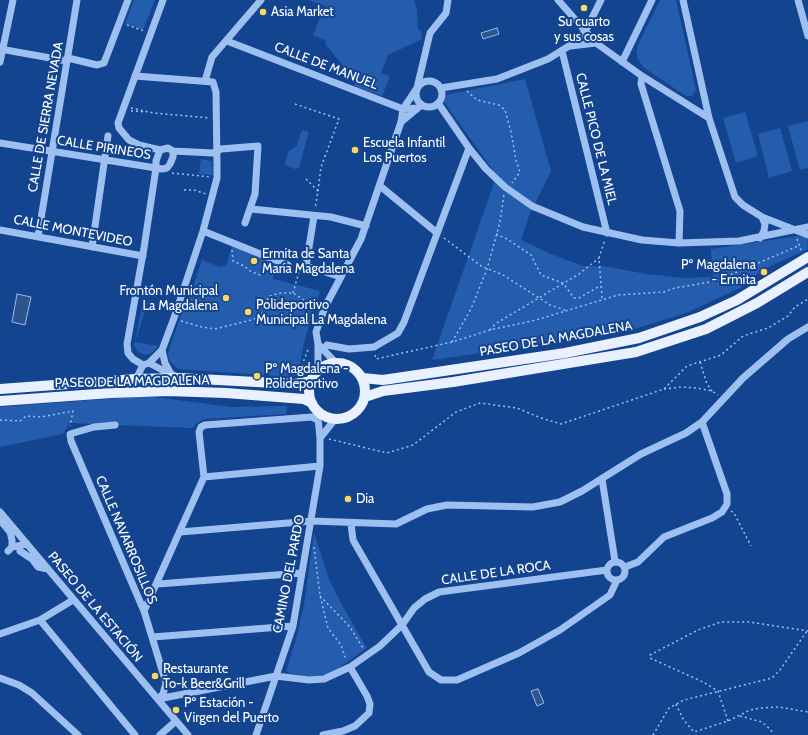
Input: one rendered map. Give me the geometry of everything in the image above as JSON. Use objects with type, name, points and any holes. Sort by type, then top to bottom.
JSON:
[{"type":"main road","name":"PASEO DE LA MAGDALENA","points":[[362,378],[383,380],[565,353],[638,338],[700,317],[742,298],[807,258]]},
{"type":"main road","name":"PASEO DE LA MAGDALENA","points":[[364,397],[383,391],[460,381],[636,352],[706,329],[757,303],[808,272]]},
{"type":"main road","points":[[336,363],[351,367],[362,378],[365,390],[364,397],[361,406],[354,413],[346,417],[336,418],[322,414],[315,406],[310,392],[312,381],[318,371],[323,367],[336,363]]},
{"type":"main road","name":"PASEO DE LA MAGDALENA","points":[[0,388],[175,376],[295,384],[312,381]]},
{"type":"main road","name":"PASEO DE LA MAGDALENA","points":[[0,401],[111,393],[168,392],[226,393],[299,399],[315,406]]},
{"type":"street","points":[[0,62],[1,49],[12,0]]},
{"type":"street","name":"CALLE DE SIERRA NEVADA","points":[[38,237],[77,0]]},
{"type":"street","points":[[1,49],[101,65],[104,62],[128,0]]},
{"type":"street","points":[[124,107],[163,0]]},
{"type":"street","points":[[205,82],[212,57],[261,0]]},
{"type":"street","points":[[425,106],[418,101],[416,97],[417,88],[430,33],[446,12],[448,0]]},
{"type":"street","points":[[558,0],[596,43],[642,76],[709,118]]},
{"type":"street","points":[[440,88],[497,79],[515,73],[562,51],[585,32],[601,0]]},
{"type":"street","points":[[622,62],[652,0]]},
{"type":"street","points":[[683,0],[709,118],[735,197],[743,205],[762,217],[808,235]]},
{"type":"street","points":[[798,0],[808,36]]},
{"type":"street","name":"CALLE DE MANUEL","points":[[227,41],[403,108],[417,108]]},
{"type":"street","points":[[569,46],[596,43]]},
{"type":"street","name":"CALLE PICO DE LA MIEL","points":[[562,51],[607,233]]},
{"type":"street","points":[[135,76],[213,82],[216,92],[217,178],[203,231],[162,350],[146,364],[136,379]]},
{"type":"street","points":[[642,76],[641,84],[680,211],[679,243]]},
{"type":"street","points":[[318,371],[318,344],[316,332],[326,307],[366,226],[401,122],[403,108],[423,82],[433,81],[440,88],[442,96],[438,103],[417,108],[401,122]]},
{"type":"street","points":[[689,105],[699,103],[704,93]]},
{"type":"street","points":[[438,103],[469,148],[486,169],[505,186],[538,209],[583,227],[642,240],[679,243],[718,243],[760,238],[796,231],[808,227]]},
{"type":"street","name":"CALLE PIRINEOS","points":[[124,107],[118,123],[119,128],[129,140],[139,145],[160,150],[168,148],[173,151]]},
{"type":"street","points":[[92,247],[108,136]]},
{"type":"street","name":"CALLE PIRINEOS","points":[[0,143],[104,160],[156,171]]},
{"type":"street","points":[[156,171],[167,168],[172,162],[173,151],[213,154],[221,149],[258,146],[257,178],[251,209],[245,223]]},
{"type":"street","points":[[327,345],[349,349],[374,347],[398,333],[404,322],[436,232],[469,148]]},
{"type":"street","points":[[160,150],[156,161],[156,171],[143,256],[127,344],[128,353],[133,359],[175,376]]},
{"type":"street","points":[[380,186],[436,232]]},
{"type":"street","points":[[251,209],[331,217],[366,226]]},
{"type":"street","points":[[314,216],[306,266],[342,277]]},
{"type":"street","points":[[760,238],[764,231],[765,224],[762,217]]},
{"type":"street","name":"CALLE MONTEVIDEO","points":[[0,230],[143,256]]},
{"type":"street","points":[[203,231],[288,264]]},
{"type":"street","points":[[180,532],[312,522],[396,524],[427,509],[447,505],[534,507],[560,502],[582,491],[641,454],[686,434],[702,422],[743,378],[797,333],[808,327]]},
{"type":"street","points":[[797,333],[808,332]]},
{"type":"street","points":[[318,344],[336,363]]},
{"type":"street","points":[[162,350],[165,363],[175,376]]},
{"type":"street","name":"CAMINO DEL PARDO","points":[[256,735],[293,626],[310,534],[320,466],[320,438],[315,406]]},
{"type":"street","points":[[144,611],[158,584],[204,477],[199,432],[201,427],[205,425],[312,417],[318,420]]},
{"type":"street","points":[[320,438],[336,418]]},
{"type":"street","points":[[625,566],[638,562],[664,537],[712,518],[722,512],[725,507],[727,494],[702,422]]},
{"type":"street","points":[[70,434],[94,427],[115,425]]},
{"type":"street","name":"CALLE NAVARROSILLOS","points":[[70,434],[71,441],[144,611],[153,637],[166,683],[163,694],[158,699]]},
{"type":"street","points":[[204,477],[320,466]]},
{"type":"street","points":[[602,479],[614,561]]},
{"type":"street","name":"PASEO DE LA ESTACIÓN","points":[[0,512],[188,735]]},
{"type":"street","points":[[0,520],[10,532],[10,549]]},
{"type":"street","points":[[352,524],[353,540],[429,672],[441,680],[457,680],[518,653],[560,630],[610,595],[617,580]]},
{"type":"street","points":[[0,553],[27,544]]},
{"type":"street","points":[[20,551],[27,544]]},
{"type":"street","points":[[10,549],[20,551],[32,559],[38,567],[48,569]]},
{"type":"street","points":[[614,561],[621,562],[625,566],[625,576],[617,580],[611,579],[607,570],[609,564],[614,561]]},
{"type":"street","name":"CALLE DE LA ROCA","points":[[158,699],[276,676],[309,680],[324,679],[350,666],[380,646],[402,625],[414,608],[425,598],[440,592],[607,570]]},
{"type":"street","points":[[158,584],[302,573]]},
{"type":"street","points":[[0,634],[40,620],[73,600]]},
{"type":"street","points":[[40,620],[135,735]]},
{"type":"street","points":[[153,637],[293,626]]},
{"type":"street","points":[[323,735],[343,731],[354,726],[369,712],[370,704],[368,696],[350,666]]},
{"type":"street","points":[[0,678],[20,685],[32,693],[78,735]]},
{"type":"street","points":[[160,735],[176,721]]},
{"type":"path","points":[[121,18],[126,20],[124,24],[145,32],[146,29],[152,31]]},
{"type":"path","points":[[452,342],[471,309],[487,269],[496,234],[505,186],[515,182],[520,172],[505,110],[499,105],[477,100],[461,85]]},
{"type":"path","points":[[295,104],[339,119],[321,167],[314,216]]},
{"type":"path","points":[[124,107],[154,113]]},
{"type":"path","points":[[132,111],[216,118]]},
{"type":"path","points":[[156,171],[158,174],[159,171],[213,177]]},
{"type":"path","points":[[306,179],[318,192]]},
{"type":"path","points":[[184,190],[194,190],[207,195],[209,192]]},
{"type":"path","points":[[796,231],[798,246],[807,258]]},
{"type":"path","points":[[436,232],[476,264],[503,276],[550,305],[566,311]]},
{"type":"path","points":[[602,298],[599,258],[607,233]]},
{"type":"path","points":[[496,234],[507,238],[531,256],[541,275],[563,283],[574,298],[579,298],[601,286]]},
{"type":"path","points":[[231,242],[233,261],[244,266],[250,271],[260,275],[273,270],[286,274],[292,272]]},
{"type":"path","points":[[374,347],[376,359],[452,342],[490,330],[536,320],[602,298],[618,295],[664,292],[676,288],[716,281],[798,246]]},
{"type":"path","points":[[490,330],[495,324],[579,274],[599,258]]},
{"type":"path","points":[[293,293],[299,269],[302,265],[306,266]]},
{"type":"path","points":[[174,318],[202,327],[214,328],[261,316],[269,296],[281,293],[293,293],[307,302],[317,304]]},
{"type":"path","points":[[664,389],[687,366],[721,355],[743,336],[768,328],[788,316],[795,307],[808,299]]},
{"type":"path","points":[[295,378],[299,374],[306,354]]},
{"type":"path","points":[[700,362],[712,391]]},
{"type":"path","points":[[320,438],[349,442],[387,453],[413,445],[456,412],[480,403],[516,408],[561,424],[664,389],[682,387],[712,391],[723,398]]},
{"type":"path","points":[[0,420],[20,420],[26,416],[42,417],[73,411],[70,434]]},
{"type":"path","points":[[725,507],[734,513],[751,546]]},
{"type":"path","points":[[310,534],[313,538],[320,596],[328,628],[341,645],[350,666]]},
{"type":"path","points":[[320,596],[350,627],[367,655]]},
{"type":"path","points":[[653,735],[669,708],[684,700],[718,690],[772,678],[780,670],[808,630],[749,622],[721,622],[698,630],[650,655],[650,658],[718,690],[728,721]]},
{"type":"path","points":[[676,704],[683,719],[694,732],[728,721],[750,710],[779,707],[808,712]]},
{"type":"path","points":[[740,716],[762,722],[771,730],[773,735]]},
{"type":"shaded area","points":[[134,0],[155,0],[143,30],[125,24]]},
{"type":"shaded area","points":[[308,0],[414,0],[417,10],[418,30],[421,30],[422,39],[388,55],[381,73],[390,76],[382,96],[354,86],[359,71],[345,68],[326,45],[325,40],[313,35],[325,6]]},
{"type":"shaded area","points":[[660,0],[676,0],[696,90],[692,96],[686,96],[643,67],[637,57],[637,47]]},
{"type":"shaded area","points":[[497,28],[499,34],[483,39],[481,33]]},
{"type":"shaded area","points":[[525,79],[551,171],[530,213],[521,240],[551,254],[583,266],[604,266],[646,274],[683,278],[713,277],[711,249],[798,236],[807,238],[808,249],[764,269],[740,288],[686,313],[625,332],[432,360],[494,183],[493,170],[444,102],[446,95]]},
{"type":"shaded area","points":[[745,112],[758,156],[736,163],[723,118]]},
{"type":"shaded area","points":[[808,121],[808,168],[800,170],[788,126]]},
{"type":"shaded area","points":[[780,128],[792,171],[769,178],[758,134]]},
{"type":"shaded area","points":[[303,130],[309,132],[299,167],[295,169],[287,166],[285,163],[289,151],[297,146]]},
{"type":"shaded area","points":[[201,159],[212,161],[213,175],[199,174]]},
{"type":"shaded area","name":"Polideportivo Municipal La Magdalena","points":[[232,246],[275,262],[273,279],[320,291],[304,342],[299,370],[293,377],[178,369],[169,360],[168,353],[185,303],[187,304],[202,260],[220,267],[226,266]]},
{"type":"shaded area","points":[[17,294],[31,297],[25,325],[12,322]]},
{"type":"shaded area","points":[[143,301],[148,302],[135,342]]},
{"type":"shaded area","points":[[135,342],[158,346],[153,352],[146,355],[138,352],[134,345]]},
{"type":"shaded area","points":[[146,396],[231,407],[287,406],[286,414],[205,419],[198,422],[192,428],[69,423],[63,434],[0,447],[0,407]]},
{"type":"shaded area","points":[[314,533],[329,579],[343,607],[367,648],[337,669],[325,675],[313,677],[289,673],[286,671],[295,643],[304,605]]},
{"type":"shaded area","points":[[538,689],[544,703],[537,706],[531,691]]},
{"type":"place","name":"Su cuarto y sus cosas","points":[[584,8]]},
{"type":"place","name":"Asia Market","points":[[263,12]]},
{"type":"place","name":"Escuela Infantil Los Puertos","points":[[355,150]]},
{"type":"place","name":"Ermita de Santa María Magdalena","points":[[254,261]]},
{"type":"place","name":"Pº Magdalena - Ermita","points":[[764,272]]},
{"type":"place","name":"Frontón Municipal La Magdalena","points":[[226,298]]},
{"type":"place","name":"Polideportivo Municipal La Magdalena","points":[[248,312]]},
{"type":"place","name":"Pº Magdalena - Polideportivo","points":[[257,376]]},
{"type":"place","name":"Dia","points":[[348,499]]},
{"type":"place","name":"Restaurante To-k Beer&Grill","points":[[155,676]]},
{"type":"place","name":"Pº Estación - Virgen del Puerto","points":[[176,710]]}]
